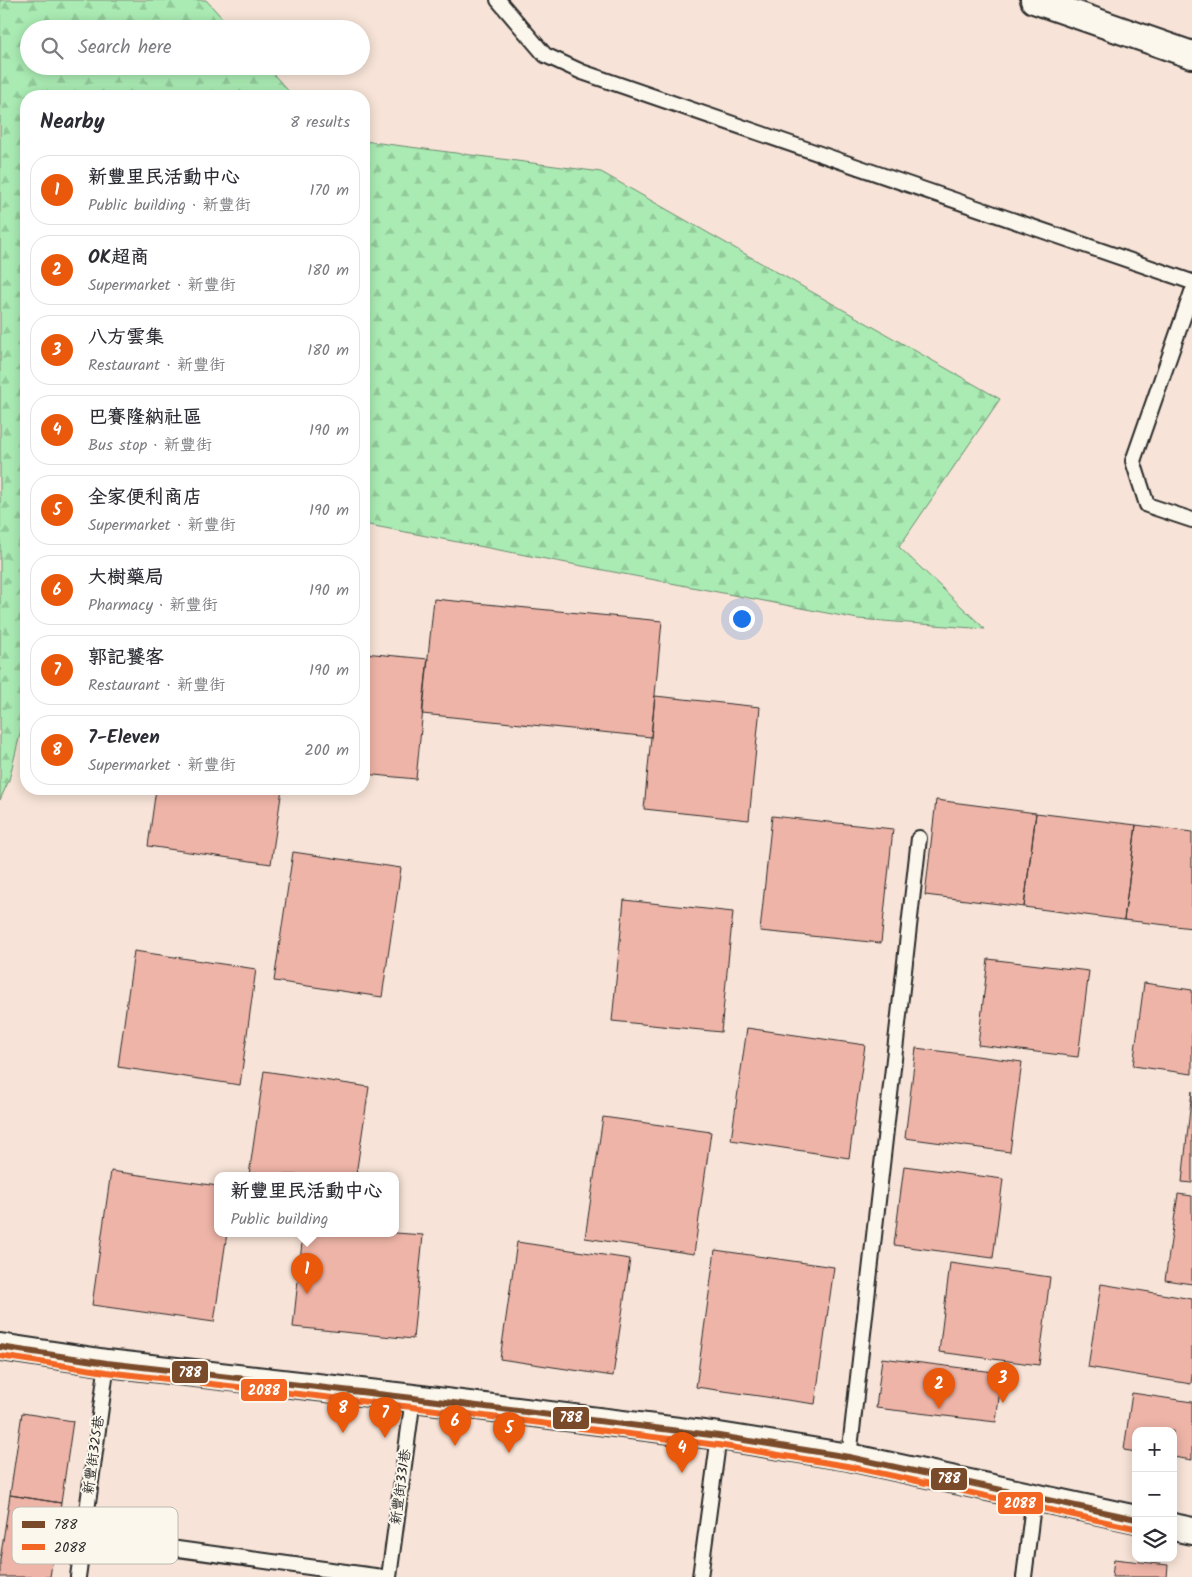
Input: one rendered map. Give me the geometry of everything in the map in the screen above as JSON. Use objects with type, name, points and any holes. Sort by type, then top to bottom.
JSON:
[{"type":"street","points":[[1034,0],[1192,55]]},
{"type":"street","points":[[0,1347],[107,1363],[719,1436],[849,1457],[1132,1518]]},
{"type":"street","points":[[1177,1528],[1192,1531]]},
{"type":"lane","points":[[498,0],[544,55],[582,72],[1192,282]]},
{"type":"lane","points":[[1192,292],[1133,461],[1147,505],[1192,520]]},
{"type":"lane","points":[[849,1457],[919,838]]},
{"type":"lane","name":"新豐街325巷","points":[[87,1507],[107,1363]]},
{"type":"lane","name":"新豐街331巷","points":[[388,1577],[413,1398]]},
{"type":"lane","points":[[700,1577],[719,1436]]},
{"type":"lane","points":[[1024,1577],[1034,1497]]},
{"type":"lane","points":[[178,1549],[382,1577]]},
{"type":"lane","name":"新豐街325巷","points":[[78,1577],[80,1564]]},
{"type":"green space","points":[[0,0],[206,0],[224,20],[20,20],[20,75],[274,75],[288,90],[20,90],[20,734],[9,780],[0,800]]},
{"type":"green space","points":[[370,142],[601,172],[1000,399],[899,547],[985,629],[858,619],[370,525]]},
{"type":"building","points":[[434,599],[662,621],[651,737],[422,714]]},
{"type":"building","points":[[370,654],[428,659],[416,779],[370,775]]},
{"type":"building","points":[[655,696],[760,707],[749,820],[644,809]]},
{"type":"building","points":[[155,795],[281,795],[271,864],[148,846]]},
{"type":"building","points":[[936,800],[1036,813],[1024,907],[925,895]]},
{"type":"building","points":[[1036,813],[1136,825],[1124,920],[1024,907]]},
{"type":"building","points":[[772,816],[893,829],[881,943],[760,931]]},
{"type":"building","points":[[1136,825],[1192,832],[1192,928],[1124,920]]},
{"type":"building","points":[[293,852],[401,868],[382,997],[274,981]]},
{"type":"building","points":[[624,900],[733,912],[721,1032],[612,1021]]},
{"type":"building","points":[[134,951],[256,969],[240,1085],[118,1067]]},
{"type":"building","points":[[988,959],[1089,971],[1078,1057],[978,1045]]},
{"type":"building","points":[[1144,983],[1192,990],[1192,1074],[1133,1066]]},
{"type":"building","points":[[747,1028],[865,1045],[849,1158],[731,1140]]},
{"type":"building","points":[[916,1048],[1022,1062],[1010,1152],[905,1138]]},
{"type":"building","points":[[264,1071],[369,1087],[356,1172],[249,1172]]},
{"type":"building","points":[[1192,1091],[1192,1183],[1182,1182]]},
{"type":"building","points":[[603,1117],[711,1132],[694,1254],[585,1238]]},
{"type":"building","points":[[904,1166],[1003,1179],[993,1258],[894,1245]]},
{"type":"building","points":[[111,1171],[214,1185],[214,1237],[226,1237],[214,1322],[92,1305]]},
{"type":"building","points":[[1178,1194],[1192,1196],[1192,1284],[1165,1280]]},
{"type":"building","points":[[399,1233],[423,1235],[413,1339],[293,1327],[303,1237],[399,1237]]},
{"type":"building","points":[[517,1242],[630,1259],[613,1376],[500,1359]]},
{"type":"building","points":[[715,1250],[834,1267],[815,1404],[696,1387]]},
{"type":"building","points":[[950,1263],[1050,1277],[1039,1365],[939,1352]]},
{"type":"building","points":[[1101,1284],[1192,1299],[1191,1384],[1088,1367]]},
{"type":"building","points":[[882,1358],[1002,1373],[996,1422],[876,1408]]},
{"type":"building","points":[[1132,1393],[1192,1402],[1192,1460],[1177,1458],[1177,1427],[1132,1427],[1132,1451],[1124,1450]]},
{"type":"building","points":[[22,1413],[73,1421],[61,1503],[10,1495]]},
{"type":"building","points":[[10,1495],[61,1503],[60,1507],[12,1507],[12,1564],[52,1564],[50,1577],[0,1577],[0,1560]]},
{"type":"building","points":[[1114,1559],[1168,1565],[1167,1577],[1112,1577]]},
{"type":"transit line","name":"788","points":[[0,1347],[107,1363],[719,1436],[849,1457],[1132,1518]]},
{"type":"transit line","name":"2088","points":[[0,1356],[106,1372],[718,1445],[847,1466],[1132,1528]]},
{"type":"place","name":"新豐里民活動中心","points":[[307,1294]]},
{"type":"place","name":"八方雲集","points":[[1003,1403]]},
{"type":"place","name":"OK超商","points":[[939,1409]]},
{"type":"place","name":"7-Eleven","points":[[343,1433]]},
{"type":"place","name":"郭記饕客","points":[[385,1438]]},
{"type":"place","name":"大樹藥局","points":[[455,1446]]},
{"type":"place","name":"全家便利商店","points":[[509,1453]]},
{"type":"place","name":"巴賽隆納社區","points":[[682,1473]]}]
